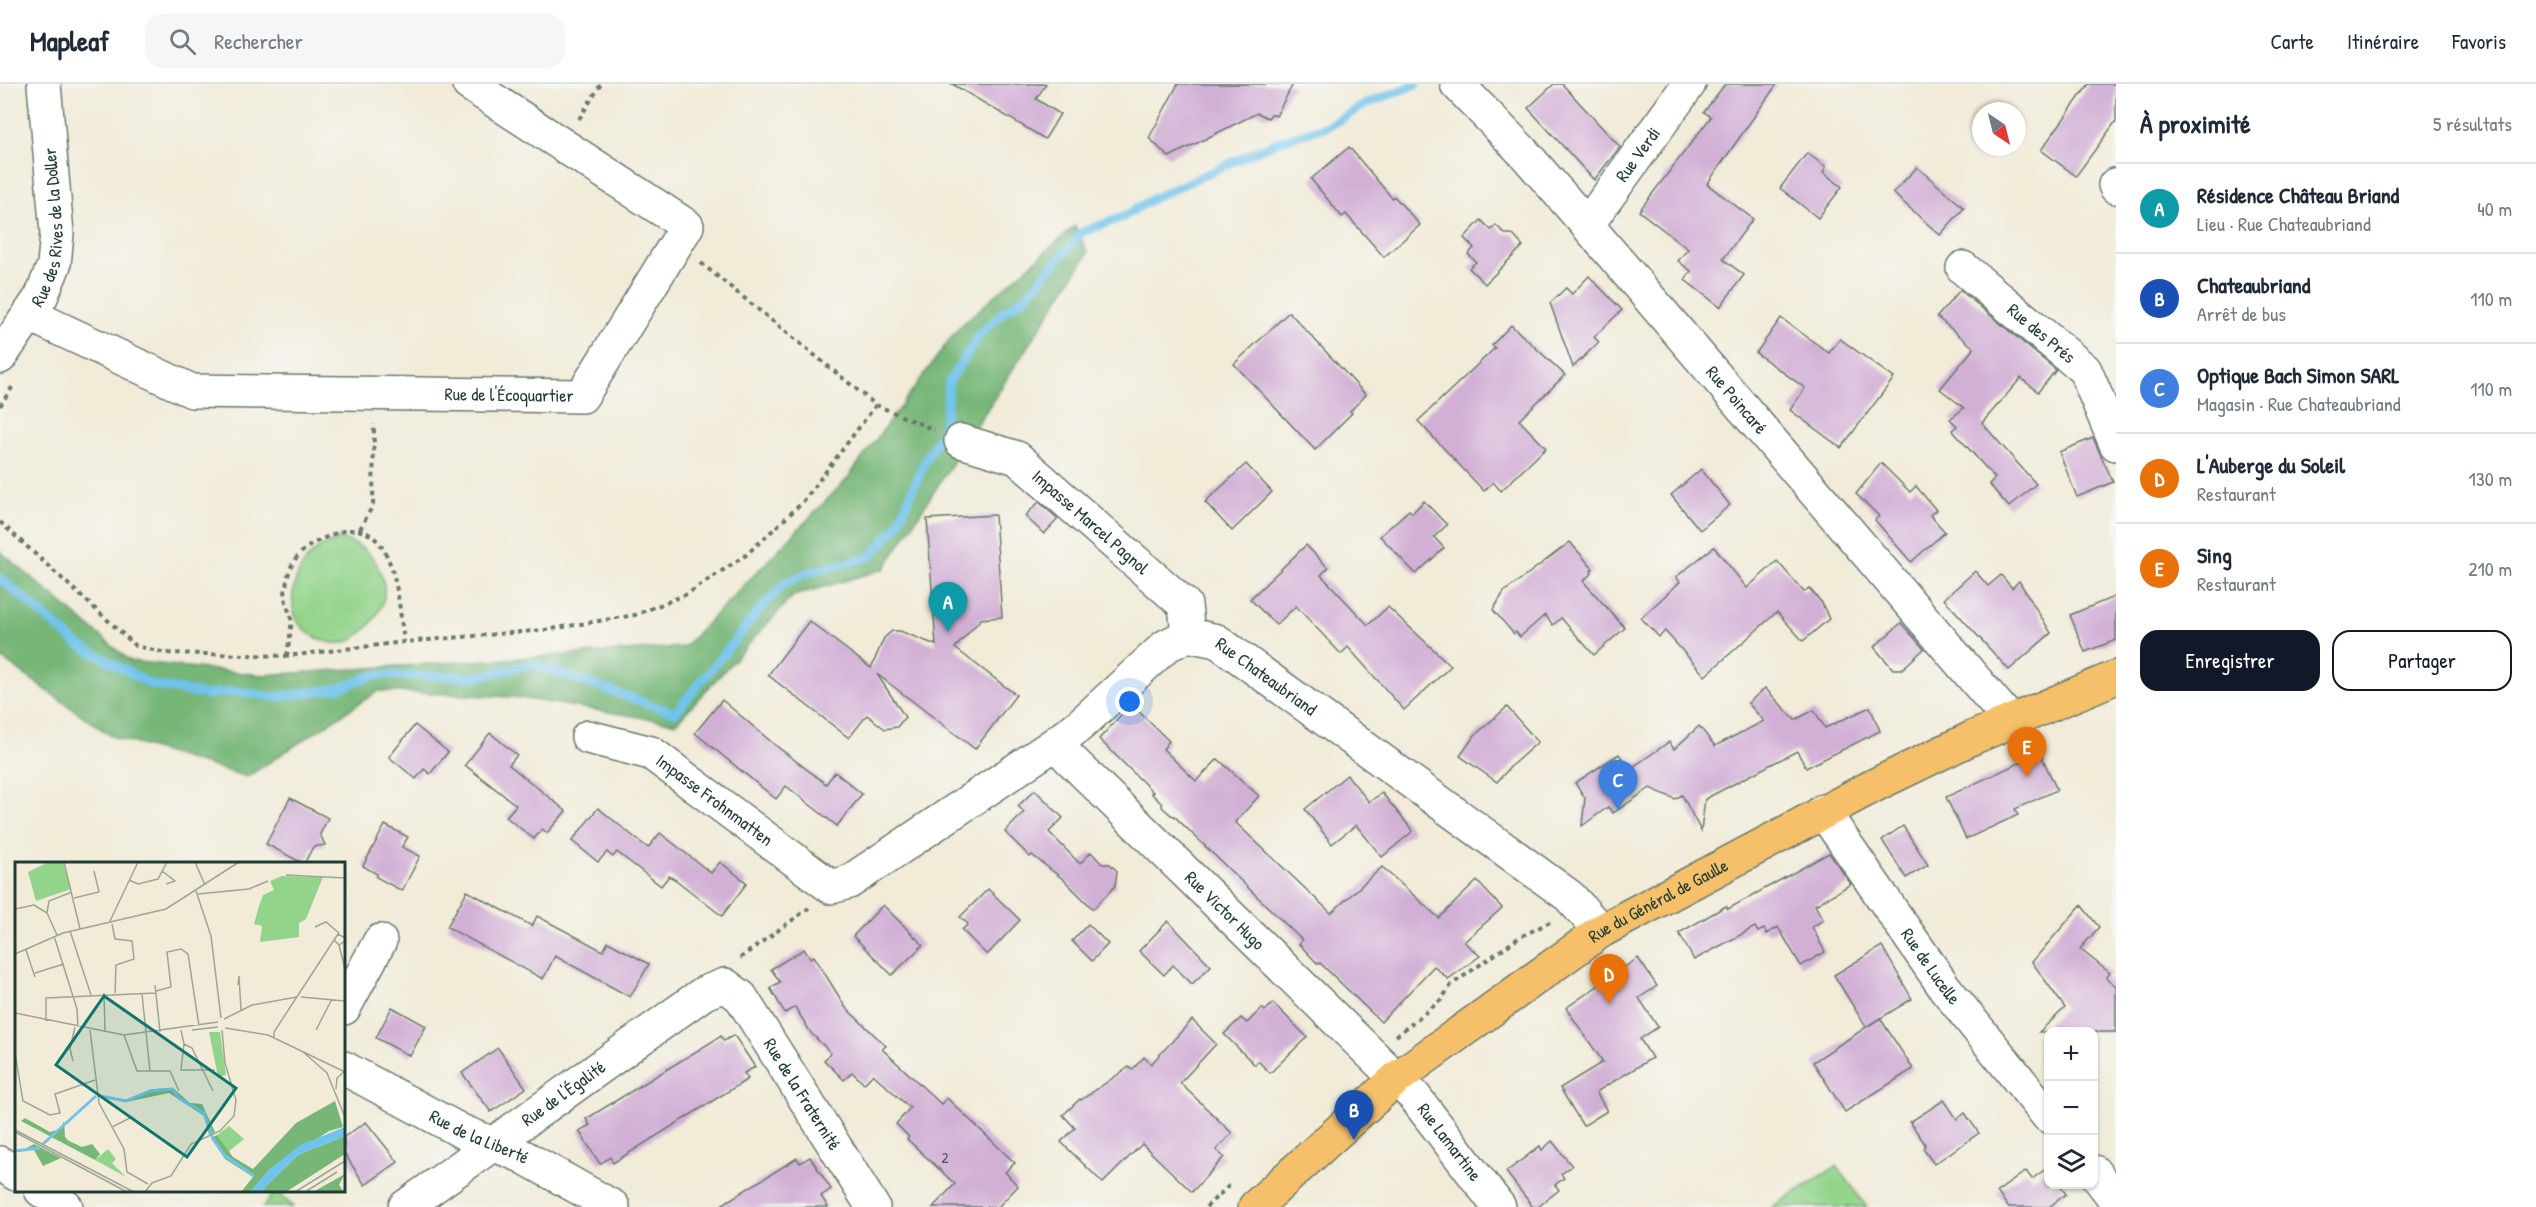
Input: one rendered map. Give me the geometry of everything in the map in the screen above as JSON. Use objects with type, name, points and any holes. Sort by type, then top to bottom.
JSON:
[{"type":"main road","name":"Rue du Général de Gaulle","points":[[1255,1207],[1397,1078],[1601,931],[1823,811],[2008,722],[2116,677]]},
{"type":"street","name":"Rue des Rives de la Doller","points":[[0,357],[41,297],[54,265],[57,233],[44,84]]},
{"type":"street","name":"Rue de l'Écoquartier","points":[[30,315],[192,391],[582,396],[687,226],[469,84]]},
{"type":"street","name":"Rue Poincaré","points":[[1457,84],[1524,153],[1587,225],[2001,710],[2008,722]]},
{"type":"street","name":"Rue Verdi","points":[[1587,225],[1689,84]]},
{"type":"street","name":"Rue des Prés","points":[[1963,268],[2085,370],[2116,444]]},
{"type":"street","name":"Impasse Marcel Pagnol","points":[[961,441],[1017,458],[1185,605],[1188,635]]},
{"type":"street","points":[[831,887],[849,882],[1056,742],[1080,725],[1166,646],[1188,635]]},
{"type":"street","name":"Rue Chateaubriand","points":[[1188,635],[1217,641],[1569,896],[1601,931]]},
{"type":"street","name":"Impasse Frohnmatten","points":[[588,737],[651,753],[831,887]]},
{"type":"street","name":"Rue Victor Hugo","points":[[1056,742],[1069,758],[1397,1078]]},
{"type":"street","name":"Rue de Lucelle","points":[[1823,811],[1945,988],[2044,1110]]},
{"type":"street","points":[[345,1006],[380,941]]},
{"type":"street","name":"Rue de l'Égalité","points":[[405,1207],[705,993],[726,985]]},
{"type":"street","name":"Rue de la Fraternité","points":[[726,985],[741,997],[873,1207]]},
{"type":"street","name":"Rue de la Liberté","points":[[345,1069],[461,1131],[522,1156],[613,1207]]},
{"type":"street","name":"Rue Lamartine","points":[[1397,1078],[1414,1096],[1499,1207]]},
{"type":"street","points":[[0,1163],[15,1173]]},
{"type":"street","points":[[2098,1177],[2116,1200]]},
{"type":"street","points":[[43,1192],[66,1207]]},
{"type":"path","points":[[563,145],[601,84]]},
{"type":"path","points":[[677,243],[876,405],[926,426]]},
{"type":"path","points":[[360,529],[373,505],[374,395]]},
{"type":"path","points":[[0,522],[136,646],[166,653],[287,656],[404,642],[545,630],[635,615],[687,594],[746,555],[802,503],[876,405]]},
{"type":"path","points":[[287,656],[291,620],[285,596],[291,566],[308,545],[344,530],[360,529],[380,544],[388,558],[396,581],[404,642]]},
{"type":"path","points":[[726,985],[737,960],[806,910],[831,887]]},
{"type":"path","points":[[1451,985],[1520,936]]},
{"type":"green space","points":[[1075,226],[1088,253],[884,569],[793,596],[676,723],[514,697],[378,691],[247,777],[111,736],[0,657],[0,551],[130,661],[263,675],[684,647],[847,479],[959,327]]},
{"type":"green space","points":[[339,538],[362,548],[372,557],[383,580],[384,597],[376,617],[361,634],[347,642],[333,643],[311,634],[300,624],[293,610],[293,592],[299,573],[309,557],[318,549]]},
{"type":"green space","points":[[1837,1166],[1867,1207],[1772,1207]]},
{"type":"green space","points":[[278,1192],[293,1207],[262,1207]]},
{"type":"building","points":[[952,84],[1046,84],[1036,99],[1060,114],[1045,139]]},
{"type":"building","points":[[1178,84],[1293,84],[1276,116],[1271,114],[1268,118],[1257,113],[1169,157],[1149,138]]},
{"type":"building","points":[[1554,84],[1562,84],[1620,147],[1594,180],[1528,108]]},
{"type":"building","points":[[1725,84],[1777,84],[1707,184],[1753,219],[1723,259],[1744,275],[1720,307],[1685,280],[1691,271],[1678,261],[1688,249],[1639,211],[1711,117],[1704,112]]},
{"type":"building","points":[[2089,84],[2116,84],[2116,121],[2076,176],[2041,150]]},
{"type":"building","points":[[1349,147],[1392,198],[1394,196],[1420,225],[1384,257],[1346,214],[1342,217],[1311,179]]},
{"type":"building","points":[[1807,153],[1826,167],[1823,172],[1842,187],[1818,218],[1780,188]]},
{"type":"building","points":[[1917,167],[1964,208],[1940,235],[1893,193]]},
{"type":"building","points":[[1481,220],[1491,230],[1496,225],[1505,234],[1512,234],[1523,246],[1485,284],[1469,268],[1476,262],[1468,254],[1474,248],[1464,238]]},
{"type":"building","points":[[1589,276],[1622,310],[1594,337],[1599,342],[1573,367],[1550,303],[1566,288],[1572,294]]},
{"type":"building","points":[[1960,290],[2056,370],[2038,392],[2021,378],[1982,423],[2036,484],[2009,507],[1989,484],[1995,478],[1952,430],[1957,426],[1950,419],[1964,408],[1940,389],[1974,348],[1937,317]]},
{"type":"building","points":[[1289,312],[1366,395],[1350,411],[1352,413],[1315,450],[1234,364]]},
{"type":"building","points":[[1781,318],[1829,353],[1840,339],[1894,378],[1841,448],[1790,410],[1805,388],[1756,353]]},
{"type":"building","points":[[1511,325],[1565,375],[1519,420],[1546,448],[1501,491],[1493,482],[1484,491],[1418,421],[1495,348],[1492,345]]},
{"type":"building","points":[[2093,438],[2113,482],[2077,497],[2059,452]]},
{"type":"building","points":[[1881,463],[1910,492],[1916,486],[1936,510],[1930,515],[1945,532],[1911,562],[1875,520],[1879,516],[1856,494]]},
{"type":"building","points":[[1246,464],[1272,492],[1232,531],[1205,502]]},
{"type":"building","points":[[1701,469],[1730,505],[1700,530],[1671,495]]},
{"type":"building","points":[[1424,501],[1447,525],[1434,537],[1444,548],[1416,574],[1380,536],[1409,510],[1412,513]]},
{"type":"building","points":[[1039,502],[1058,519],[1044,534],[1025,516]]},
{"type":"building","points":[[995,515],[1002,617],[981,619],[955,648],[1016,695],[975,749],[877,674],[905,717],[897,727],[885,729],[867,715],[849,738],[768,675],[809,621],[871,668],[884,638],[892,631],[900,631],[936,645],[927,519]]},
{"type":"building","points":[[1570,542],[1593,569],[1583,581],[1625,628],[1594,655],[1561,618],[1553,625],[1545,615],[1520,637],[1516,632],[1514,634],[1493,610],[1504,592]]},
{"type":"building","points":[[1306,545],[1328,568],[1321,575],[1368,625],[1388,607],[1451,666],[1404,710],[1348,647],[1341,654],[1296,606],[1276,625],[1250,599]]},
{"type":"building","points":[[1714,547],[1747,588],[1777,561],[1804,592],[1809,588],[1822,603],[1829,619],[1803,641],[1777,612],[1705,676],[1665,631],[1659,637],[1641,618],[1680,582],[1676,577]]},
{"type":"building","points":[[1975,571],[1988,586],[2001,575],[2012,588],[2019,581],[2051,633],[2009,670],[1944,599]]},
{"type":"building","points":[[2116,596],[2116,640],[2085,652],[2070,615]]},
{"type":"building","points":[[1901,623],[1924,649],[1902,669],[1893,669],[1874,647]]},
{"type":"building","points":[[1765,688],[1795,720],[1814,710],[1825,728],[1870,707],[1880,731],[1806,768],[1797,751],[1705,799],[1701,831],[1682,795],[1675,799],[1650,788],[1613,813],[1608,807],[1582,826],[1585,798],[1575,783],[1619,754],[1630,769],[1669,742],[1674,749],[1699,726],[1715,746],[1764,721],[1748,703]]},
{"type":"building","points":[[722,700],[826,784],[835,772],[862,794],[837,826],[786,786],[776,799],[695,733]]},
{"type":"building","points":[[1131,704],[1169,741],[1163,749],[1196,781],[1218,759],[1259,796],[1235,822],[1331,913],[1382,867],[1439,918],[1477,881],[1502,908],[1464,942],[1480,956],[1448,979],[1434,966],[1381,1022],[1320,963],[1318,964],[1299,944],[1302,940],[1162,807],[1162,804],[1151,793],[1153,792],[1099,739]]},
{"type":"building","points":[[1507,707],[1538,742],[1497,782],[1460,756],[1474,736]]},
{"type":"building","points":[[415,725],[448,752],[430,774],[424,769],[416,779],[389,757]]},
{"type":"building","points":[[490,733],[517,755],[509,765],[566,811],[547,833],[542,829],[534,839],[506,817],[516,805],[465,765]]},
{"type":"building","points":[[2040,753],[2057,790],[2015,809],[2018,815],[1966,839],[1946,797]]},
{"type":"building","points":[[1347,775],[1369,802],[1382,793],[1413,831],[1382,857],[1356,825],[1332,844],[1305,809]]},
{"type":"building","points":[[1035,790],[1063,818],[1049,832],[1080,864],[1091,852],[1102,864],[1110,864],[1117,871],[1115,886],[1093,909],[1064,880],[1032,855],[1030,857],[1005,832],[1024,812],[1018,806]]},
{"type":"building","points":[[290,798],[328,818],[320,834],[325,845],[313,847],[305,862],[300,862],[266,844]]},
{"type":"building","points":[[598,808],[648,848],[660,833],[711,873],[720,862],[747,883],[722,916],[676,880],[669,876],[661,886],[617,852],[613,857],[607,852],[598,862],[572,841]]},
{"type":"building","points":[[385,825],[408,837],[402,847],[420,856],[402,891],[376,877],[377,874],[363,866]]},
{"type":"building","points":[[1903,826],[1928,865],[1906,878],[1882,840]]},
{"type":"building","points":[[1829,853],[1851,884],[1815,905],[1823,920],[1812,927],[1825,952],[1801,966],[1778,927],[1767,934],[1764,929],[1758,932],[1755,927],[1694,960],[1679,933],[1726,906],[1728,909]]},
{"type":"building","points":[[988,889],[1020,920],[987,955],[962,930],[968,924],[960,917]]},
{"type":"building","points":[[467,891],[532,926],[537,916],[603,951],[608,942],[649,964],[630,997],[555,956],[543,979],[447,927]]},
{"type":"building","points":[[883,905],[923,945],[892,975],[853,936]]},
{"type":"building","points":[[2081,905],[2099,927],[2080,949],[2110,973],[2106,978],[2116,986],[2116,1032],[2098,1032],[2098,1027],[2044,1027],[2065,1008],[2032,962]]},
{"type":"building","points":[[1168,921],[1211,966],[1192,984],[1173,965],[1164,975],[1139,951]]},
{"type":"building","points":[[1088,924],[1108,944],[1092,961],[1072,941]]},
{"type":"building","points":[[1882,946],[1912,999],[1866,1027],[1834,975]]},
{"type":"building","points":[[804,949],[810,958],[814,956],[846,1008],[886,1046],[882,1049],[941,1104],[947,1098],[1015,1163],[1005,1172],[1018,1186],[998,1207],[933,1207],[955,1184],[907,1139],[909,1137],[896,1124],[910,1108],[873,1074],[864,1084],[852,1072],[844,1080],[824,1060],[831,1053],[811,1033],[795,1007],[785,1013],[770,988],[780,982],[771,969]]},
{"type":"building","points":[[1638,958],[1657,986],[1639,998],[1658,1027],[1640,1039],[1652,1058],[1596,1092],[1607,1111],[1583,1126],[1560,1088],[1603,1062],[1566,1008]]},
{"type":"building","points":[[1273,1003],[1307,1037],[1270,1073],[1258,1061],[1255,1065],[1224,1034],[1241,1018],[1247,1023],[1262,1008],[1265,1011]]},
{"type":"building","points":[[392,1007],[426,1026],[410,1056],[376,1038]]},
{"type":"building","points":[[1880,1018],[1913,1069],[1845,1112],[1813,1062]]},
{"type":"building","points":[[1192,1020],[1216,1044],[1180,1083],[1232,1133],[1216,1150],[1224,1157],[1192,1192],[1142,1144],[1103,1183],[1061,1142],[1075,1128],[1063,1115],[1080,1099],[1129,1067],[1132,1070],[1144,1057],[1151,1064]]},
{"type":"building","points":[[734,1035],[755,1067],[744,1073],[748,1079],[613,1163],[610,1157],[600,1164],[579,1131],[590,1125],[586,1119],[721,1036],[724,1041]]},
{"type":"building","points":[[498,1048],[526,1088],[491,1112],[462,1073]]},
{"type":"building","points":[[1944,1100],[1957,1119],[1965,1113],[1979,1133],[1934,1164],[1924,1150],[1925,1144],[1910,1122]]},
{"type":"building","points":[[366,1122],[398,1162],[365,1185],[345,1155],[345,1136]]},
{"type":"building","points":[[1552,1141],[1572,1166],[1561,1174],[1564,1178],[1555,1185],[1559,1190],[1538,1207],[1533,1207],[1506,1172],[1540,1146],[1542,1150]]},
{"type":"building","points":[[810,1157],[831,1189],[821,1196],[828,1207],[718,1207],[797,1158],[800,1163]]},
{"type":"building","points":[[2044,1170],[2044,1189],[2062,1189],[2066,1194],[2049,1207],[2008,1207],[1997,1192],[2026,1171],[2032,1179]]},
{"type":"waterway","points":[[0,578],[76,643],[152,685],[207,695],[235,691],[275,697],[340,688],[374,675],[478,677],[532,664],[675,713],[764,605],[785,583],[807,573],[870,557],[897,526],[927,457],[944,429],[949,382],[979,335],[1003,312],[1026,297],[1082,232],[1123,217],[1154,198],[1277,142],[1328,126],[1366,104],[1416,84]]},
{"type":"place","name":"Résidence Château Briand","points":[[948,632]]},
{"type":"place","name":"Sing","points":[[2027,777]]},
{"type":"place","name":"Optique Bach Simon SARL","points":[[1618,810]]},
{"type":"place","name":"L'Auberge du Soleil","points":[[1609,1004]]},
{"type":"place","name":"Chateaubriand","points":[[1354,1140]]}]
